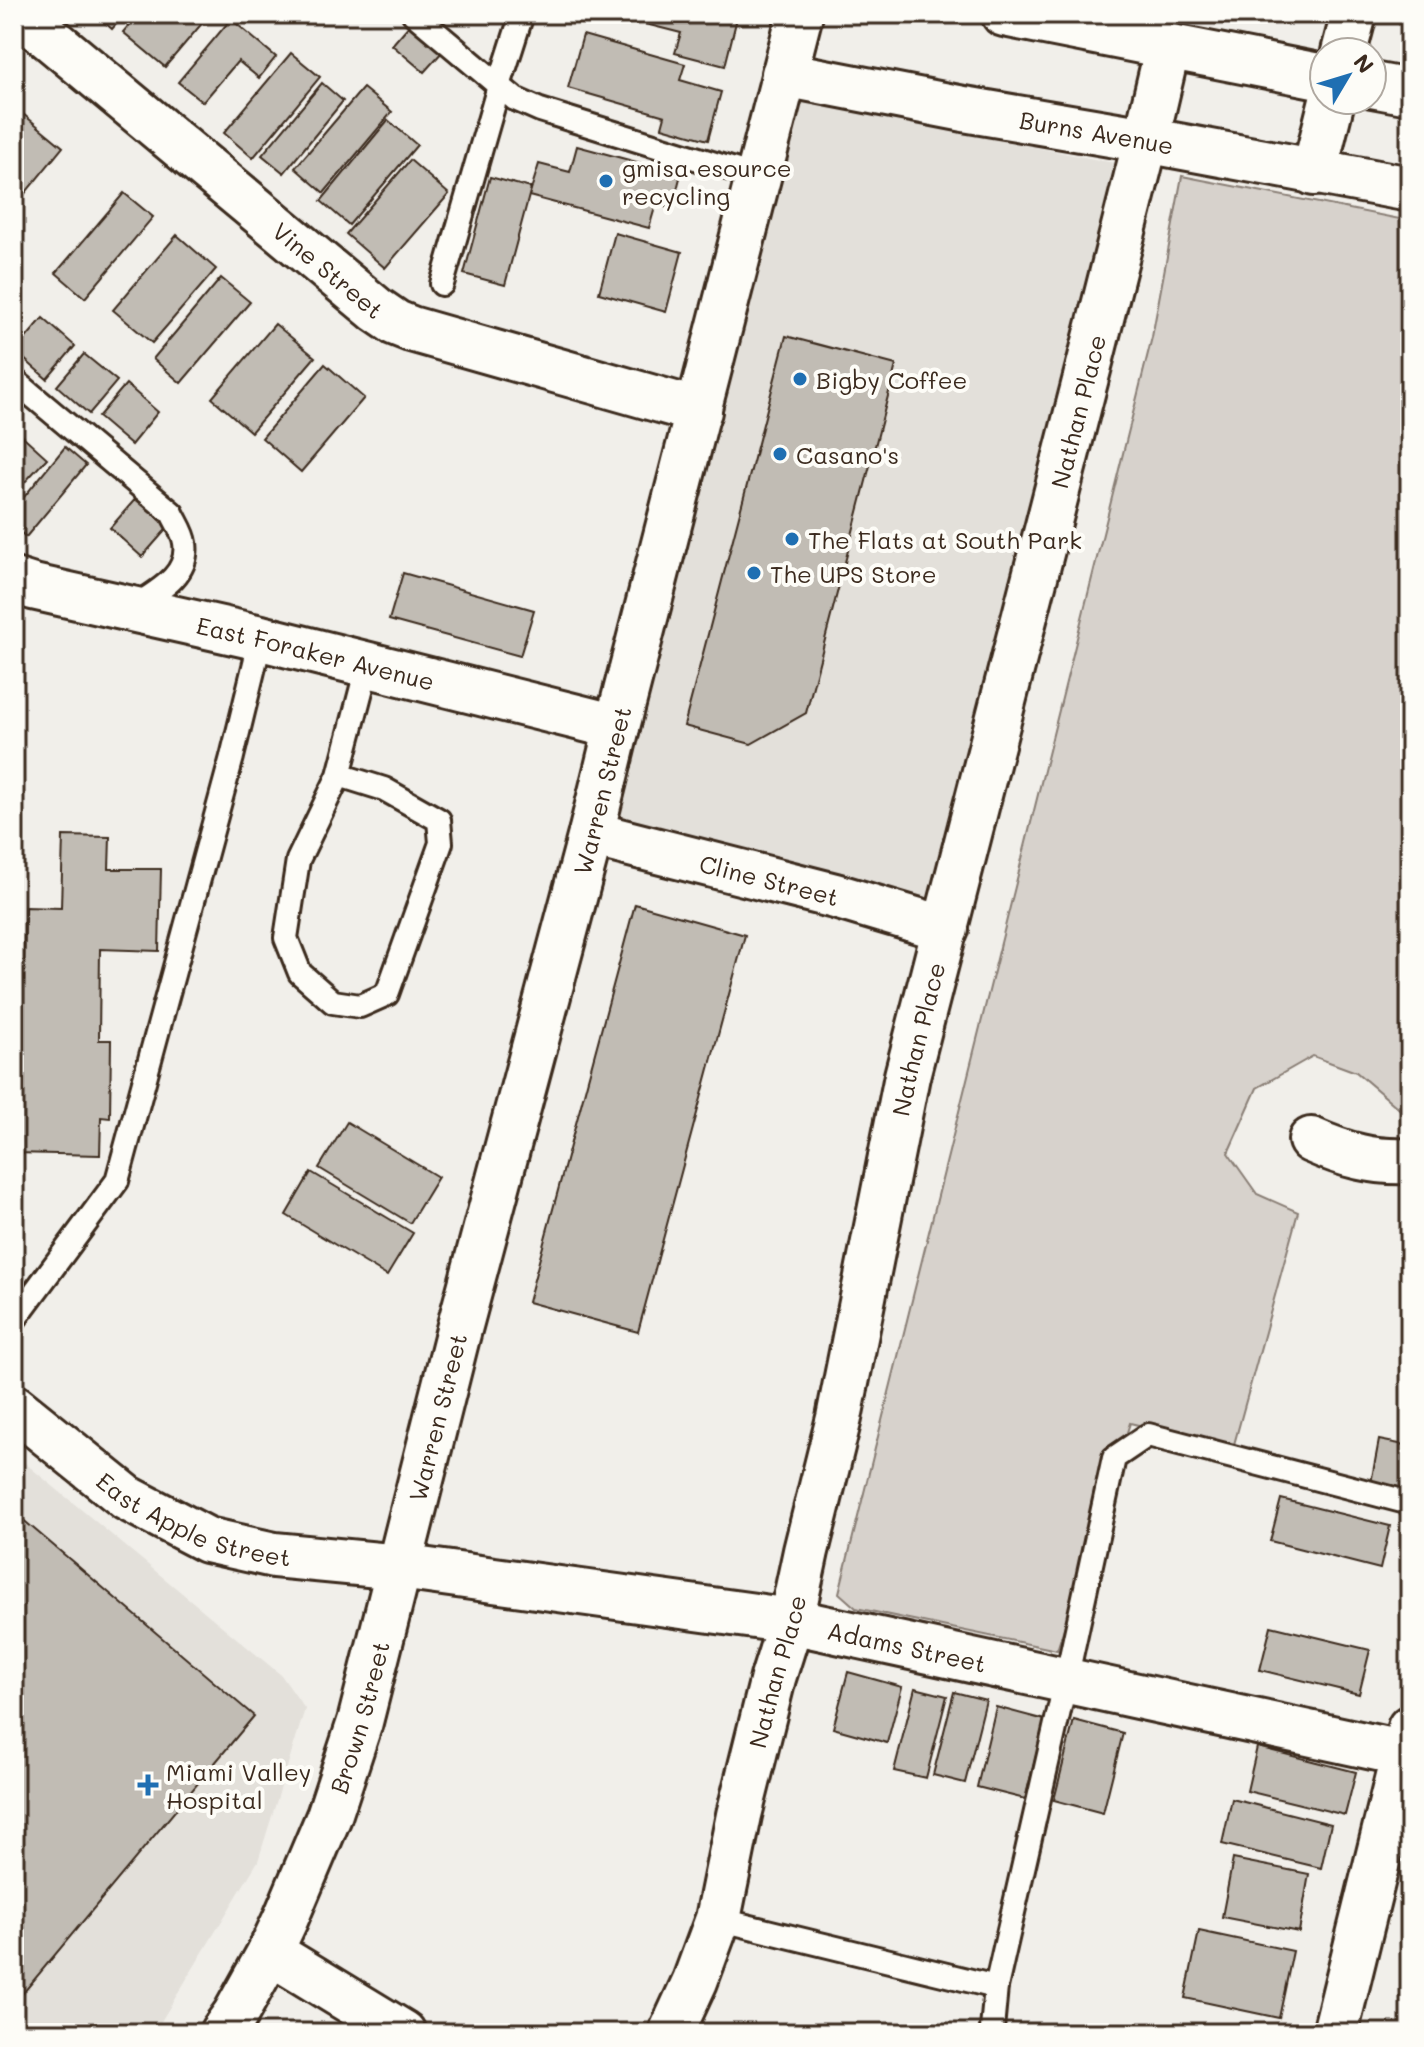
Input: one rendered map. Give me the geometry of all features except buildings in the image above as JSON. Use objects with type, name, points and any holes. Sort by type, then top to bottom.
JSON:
[{"type":"street","name":"Vine Street","points":[[21,14],[396,323],[699,411]]},
{"type":"street","name":"Warren Street","points":[[400,1567],[800,14]]},
{"type":"street","points":[[1004,14],[1083,22],[1168,46],[1308,74]]},
{"type":"street","points":[[1348,36],[1354,14]]},
{"type":"street","name":"Nathan Place","points":[[671,2033],[718,1919],[739,1815],[791,1621],[839,1418],[907,1076],[1168,46]]},
{"type":"street","name":"Burns Avenue","points":[[784,74],[1410,189]]},
{"type":"street","points":[[1388,88],[1410,92]]},
{"type":"street","points":[[1314,173],[1328,116]]},
{"type":"street","name":"East Foraker Avenue","points":[[14,581],[261,638],[617,727]]},
{"type":"street","name":"Cline Street","points":[[591,834],[835,896],[946,929]]},
{"type":"street","points":[[1311,1140],[1345,1155],[1391,1162],[1410,1161]]},
{"type":"street","name":"East Apple Street","points":[[14,1407],[127,1498],[207,1540],[274,1555],[400,1567]]},
{"type":"street","name":"Adams Street","points":[[400,1567],[791,1621],[1066,1680],[1408,1746]]},
{"type":"street","name":"Brown Street","points":[[222,2033],[270,1952],[329,1816],[360,1722],[400,1567]]},
{"type":"street","points":[[1335,2033],[1408,1746]]},
{"type":"street","points":[[270,1952],[403,2033]]},
{"type":"lane","points":[[414,14],[515,99],[540,110],[757,177]]},
{"type":"lane","points":[[442,284],[522,14]]},
{"type":"lane","points":[[14,380],[172,513],[186,542],[183,564],[172,581],[131,609]]},
{"type":"lane","points":[[14,1320],[117,1181],[232,757],[261,638]]},
{"type":"lane","points":[[339,775],[384,789],[439,820],[441,843],[387,994],[360,1006],[333,1002],[300,973],[286,938],[298,860],[339,775],[368,664]]},
{"type":"lane","points":[[993,2033],[996,1987],[1114,1458],[1148,1435],[1410,1503]]},
{"type":"lane","points":[[718,1919],[996,1987]]},
{"type":"shaded area","points":[[796,100],[1114,163],[937,905],[606,826]]},
{"type":"shaded area","points":[[1182,176],[1410,221],[1410,1118],[1356,1072],[1313,1056],[1257,1088],[1228,1153],[1257,1194],[1298,1212],[1233,1448],[1130,1423],[1057,1650],[856,1608],[839,1593],[1152,337]]},
{"type":"shaded area","name":"Miami Valley Hospital","points":[[14,1454],[281,1675],[305,1709],[258,1861],[154,2033],[14,2033]]},
{"type":"place","name":"gmisa esource recycling","points":[[606,181]]},
{"type":"place","name":"Bigby Coffee","points":[[800,379]]},
{"type":"place","name":"Casano's","points":[[780,454]]},
{"type":"place","name":"The Flats at South Park","points":[[792,539]]},
{"type":"place","name":"The UPS Store","points":[[754,573]]},
{"type":"place","name":"Miami Valley Hospital","points":[[148,1785]]}]
